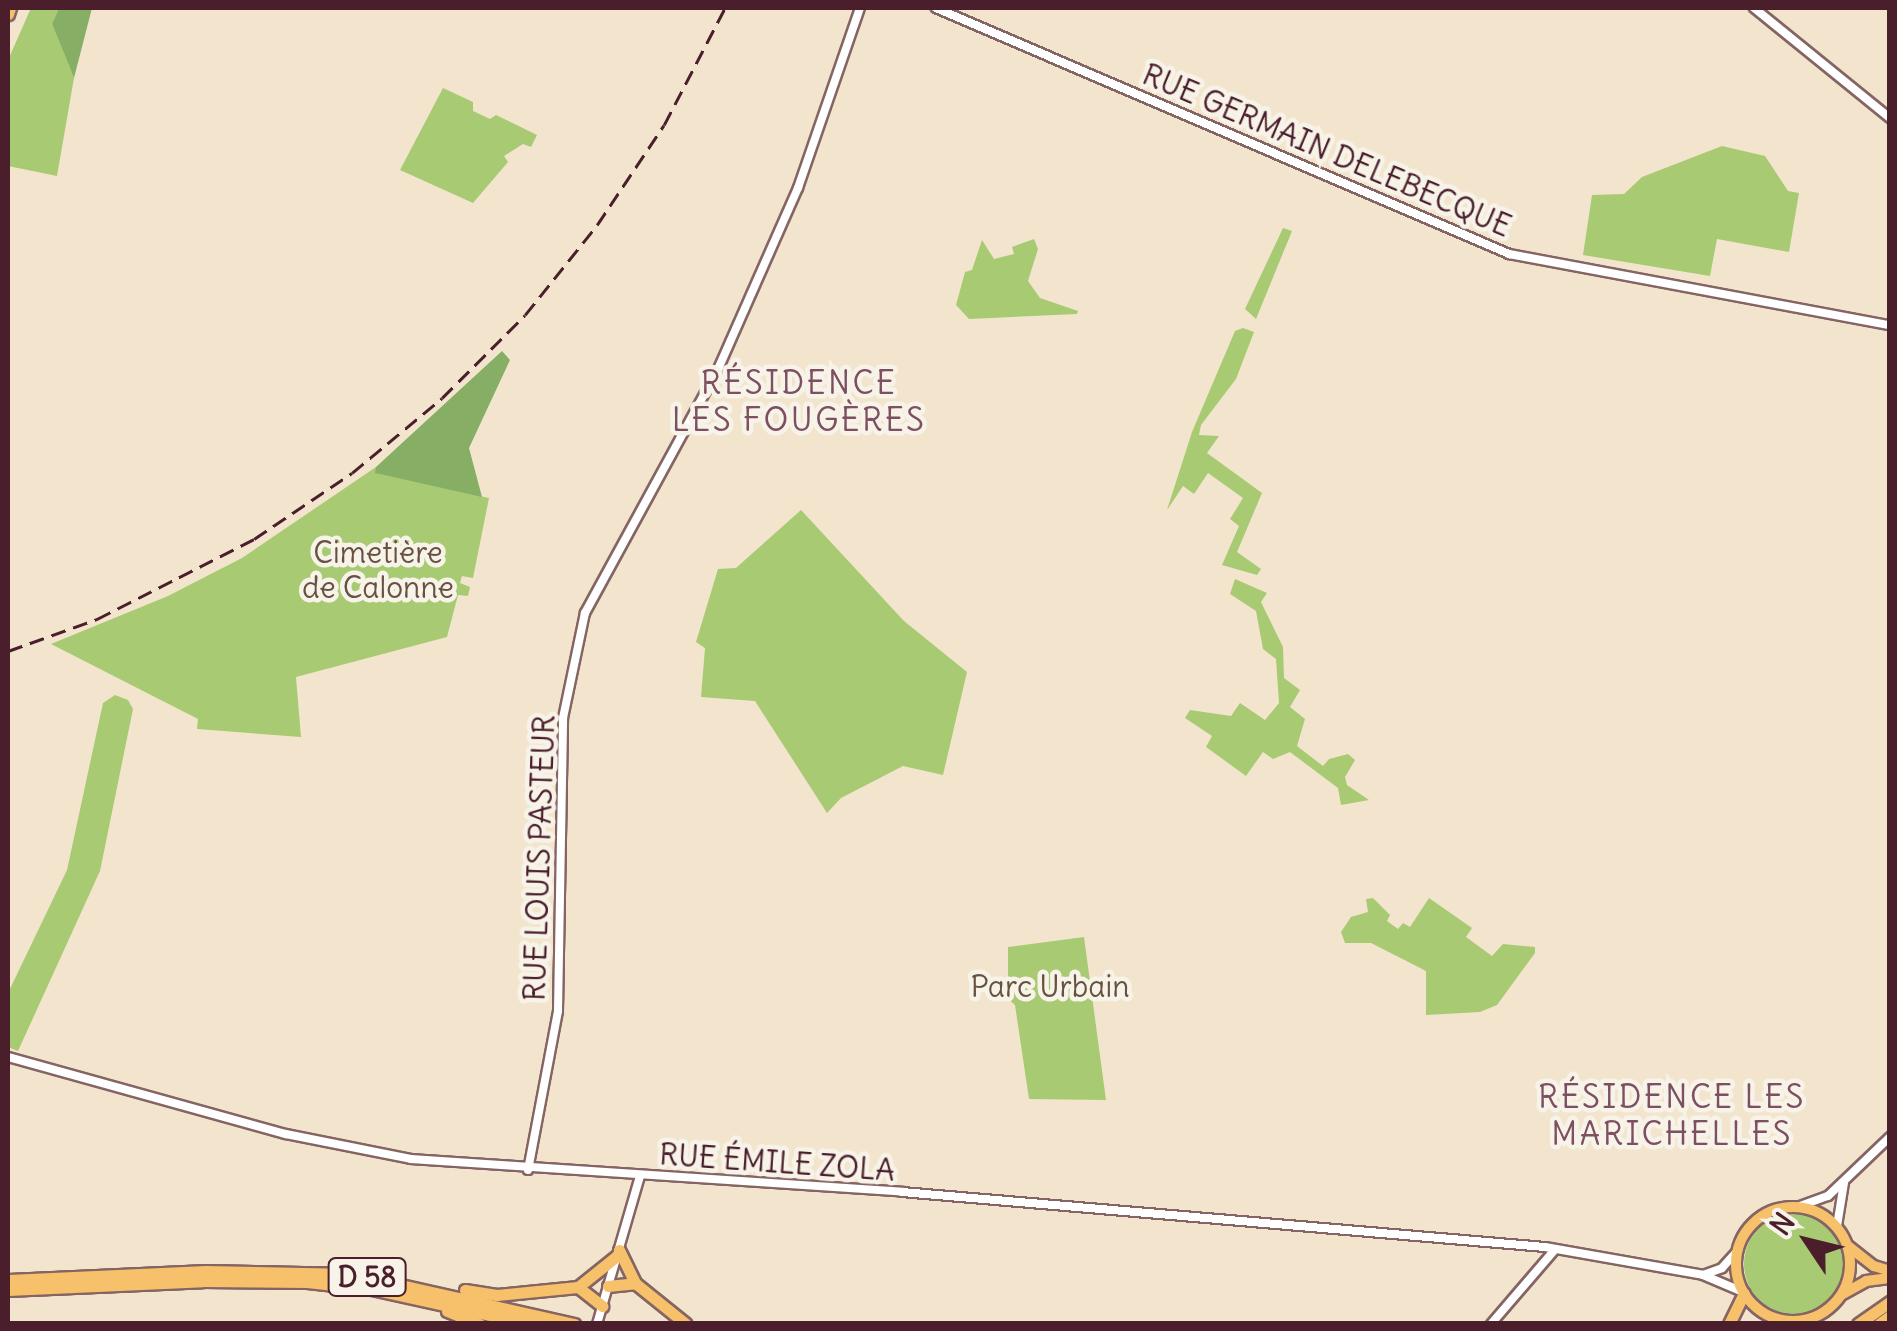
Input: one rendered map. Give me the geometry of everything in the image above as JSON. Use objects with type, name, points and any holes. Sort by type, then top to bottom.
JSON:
[{"type":"highway","points":[[448,1293],[459,1289],[529,1293],[578,1286],[619,1252],[635,1283],[686,1324]]},
{"type":"highway","name":"D 58","points":[[8,1280],[352,1274],[574,1324]]},
{"type":"highway","name":"D 58","points":[[204,1276],[351,1286],[530,1324]]},
{"type":"highway","name":"D 58","points":[[8,1290],[142,1278]]},
{"type":"highway","points":[[608,1286],[635,1283]]},
{"type":"highway","points":[[578,1286],[601,1308]]},
{"type":"highway","points":[[1729,1324],[1744,1292]]},
{"type":"highway","points":[[437,1302],[446,1311],[479,1324]]},
{"type":"highway","points":[[1858,1324],[1890,1302]]},
{"type":"highway","points":[[1879,1324],[1890,1316]]},
{"type":"main road","points":[[1842,1294],[1850,1271],[1848,1246],[1838,1226],[1820,1213],[1800,1206],[1762,1215],[1748,1229],[1738,1250],[1736,1272],[1744,1292],[1760,1310],[1793,1321],[1826,1311],[1842,1294],[1866,1281],[1889,1276]]},
{"type":"main road","points":[[1848,1246],[1889,1276]]},
{"type":"street","name":"RUE LOUIS PASTEUR","points":[[528,1170],[558,1011],[563,718],[585,613],[719,368],[798,188],[860,8]]},
{"type":"street","name":"RUE GERMAIN DELEBECQUE","points":[[936,8],[1509,254],[1890,326]]},
{"type":"street","points":[[1754,8],[1890,118]]},
{"type":"street","name":"RUE ÉMILE ZOLA","points":[[8,1057],[337,1146],[411,1159],[1260,1220],[1545,1248],[1703,1276],[1744,1292]]},
{"type":"street","points":[[1800,1206],[1828,1196],[1890,1137]]},
{"type":"street","points":[[596,1324],[640,1176]]},
{"type":"street","points":[[1838,1226],[1837,1206],[1846,1178]]},
{"type":"street","points":[[1703,1276],[1722,1268],[1738,1250]]},
{"type":"street","points":[[1491,1324],[1553,1252]]},
{"type":"green space","points":[[31,8],[59,8],[52,24],[74,78],[57,176],[8,166],[8,60]]},
{"type":"green space","points":[[59,8],[92,8],[74,78],[52,24]]},
{"type":"green space","points":[[443,88],[473,102],[473,111],[490,119],[496,115],[537,135],[531,147],[523,144],[504,156],[508,162],[473,203],[400,170]]},
{"type":"green space","points":[[1722,146],[1765,156],[1788,191],[1799,193],[1789,252],[1717,239],[1710,276],[1583,255],[1592,195],[1624,194],[1642,177]]},
{"type":"green space","points":[[1283,228],[1292,231],[1256,319],[1245,309]]},
{"type":"green space","points":[[1034,239],[1038,249],[1028,281],[1040,298],[1078,311],[1077,314],[969,319],[956,305],[965,272],[972,270],[982,240],[994,259],[1014,254],[1012,247]]},
{"type":"green space","points":[[1243,328],[1254,332],[1236,379],[1201,425],[1199,435],[1219,436],[1207,453],[1262,493],[1237,552],[1261,569],[1257,575],[1222,565],[1239,526],[1230,519],[1243,498],[1208,473],[1194,494],[1183,486],[1167,510],[1192,432],[1235,331]]},
{"type":"green space","points":[[502,351],[510,360],[469,448],[482,497],[375,473],[376,467]]},
{"type":"green space","name":"Cimetière de Calonne","points":[[376,467],[376,473],[489,498],[473,578],[462,576],[460,583],[470,587],[468,596],[458,595],[447,637],[296,677],[301,737],[197,729],[198,719],[51,644],[168,596],[242,558]]},
{"type":"green space","points":[[801,510],[904,621],[967,672],[943,775],[903,766],[841,798],[827,813],[755,701],[701,697],[705,648],[696,642],[718,569],[736,568]]},
{"type":"green space","points":[[1235,579],[1267,593],[1261,602],[1283,647],[1284,678],[1300,690],[1290,707],[1305,719],[1297,746],[1323,766],[1329,759],[1348,754],[1355,760],[1345,777],[1347,785],[1369,800],[1341,805],[1338,788],[1290,752],[1273,759],[1263,752],[1246,776],[1206,747],[1212,736],[1185,718],[1190,710],[1231,716],[1240,703],[1265,720],[1279,703],[1276,659],[1263,649],[1256,611],[1230,594]]},
{"type":"green space","points":[[115,695],[128,700],[133,709],[100,871],[18,1051],[8,1047],[8,993],[67,870],[103,703]]},
{"type":"green space","points":[[1373,898],[1390,915],[1387,921],[1398,929],[1403,923],[1410,927],[1429,898],[1472,928],[1466,937],[1492,956],[1503,944],[1535,947],[1535,953],[1497,1005],[1480,1012],[1426,1015],[1426,971],[1371,943],[1345,943],[1341,932],[1351,917],[1368,912],[1366,899]]},
{"type":"green space","name":"Parc Urbain","points":[[1084,937],[1106,1100],[1029,1099],[1015,1005],[1008,999],[1008,947]]},
{"type":"green space","points":[[1794,1214],[1813,1218],[1829,1229],[1840,1245],[1844,1264],[1840,1283],[1829,1299],[1813,1310],[1794,1314],[1775,1310],[1759,1299],[1748,1283],[1744,1264],[1748,1245],[1759,1229],[1775,1218]]},
{"type":"railway","points":[[8,651],[97,619],[254,539],[352,473],[442,398],[525,315],[597,225],[664,125],[725,8]]},
{"type":"district","name":"RÉSIDENCE LES FOUGÈRES","points":[[799,402]]},
{"type":"district","name":"RÉSIDENCE LES MARICHELLES","points":[[1672,1116]]}]
